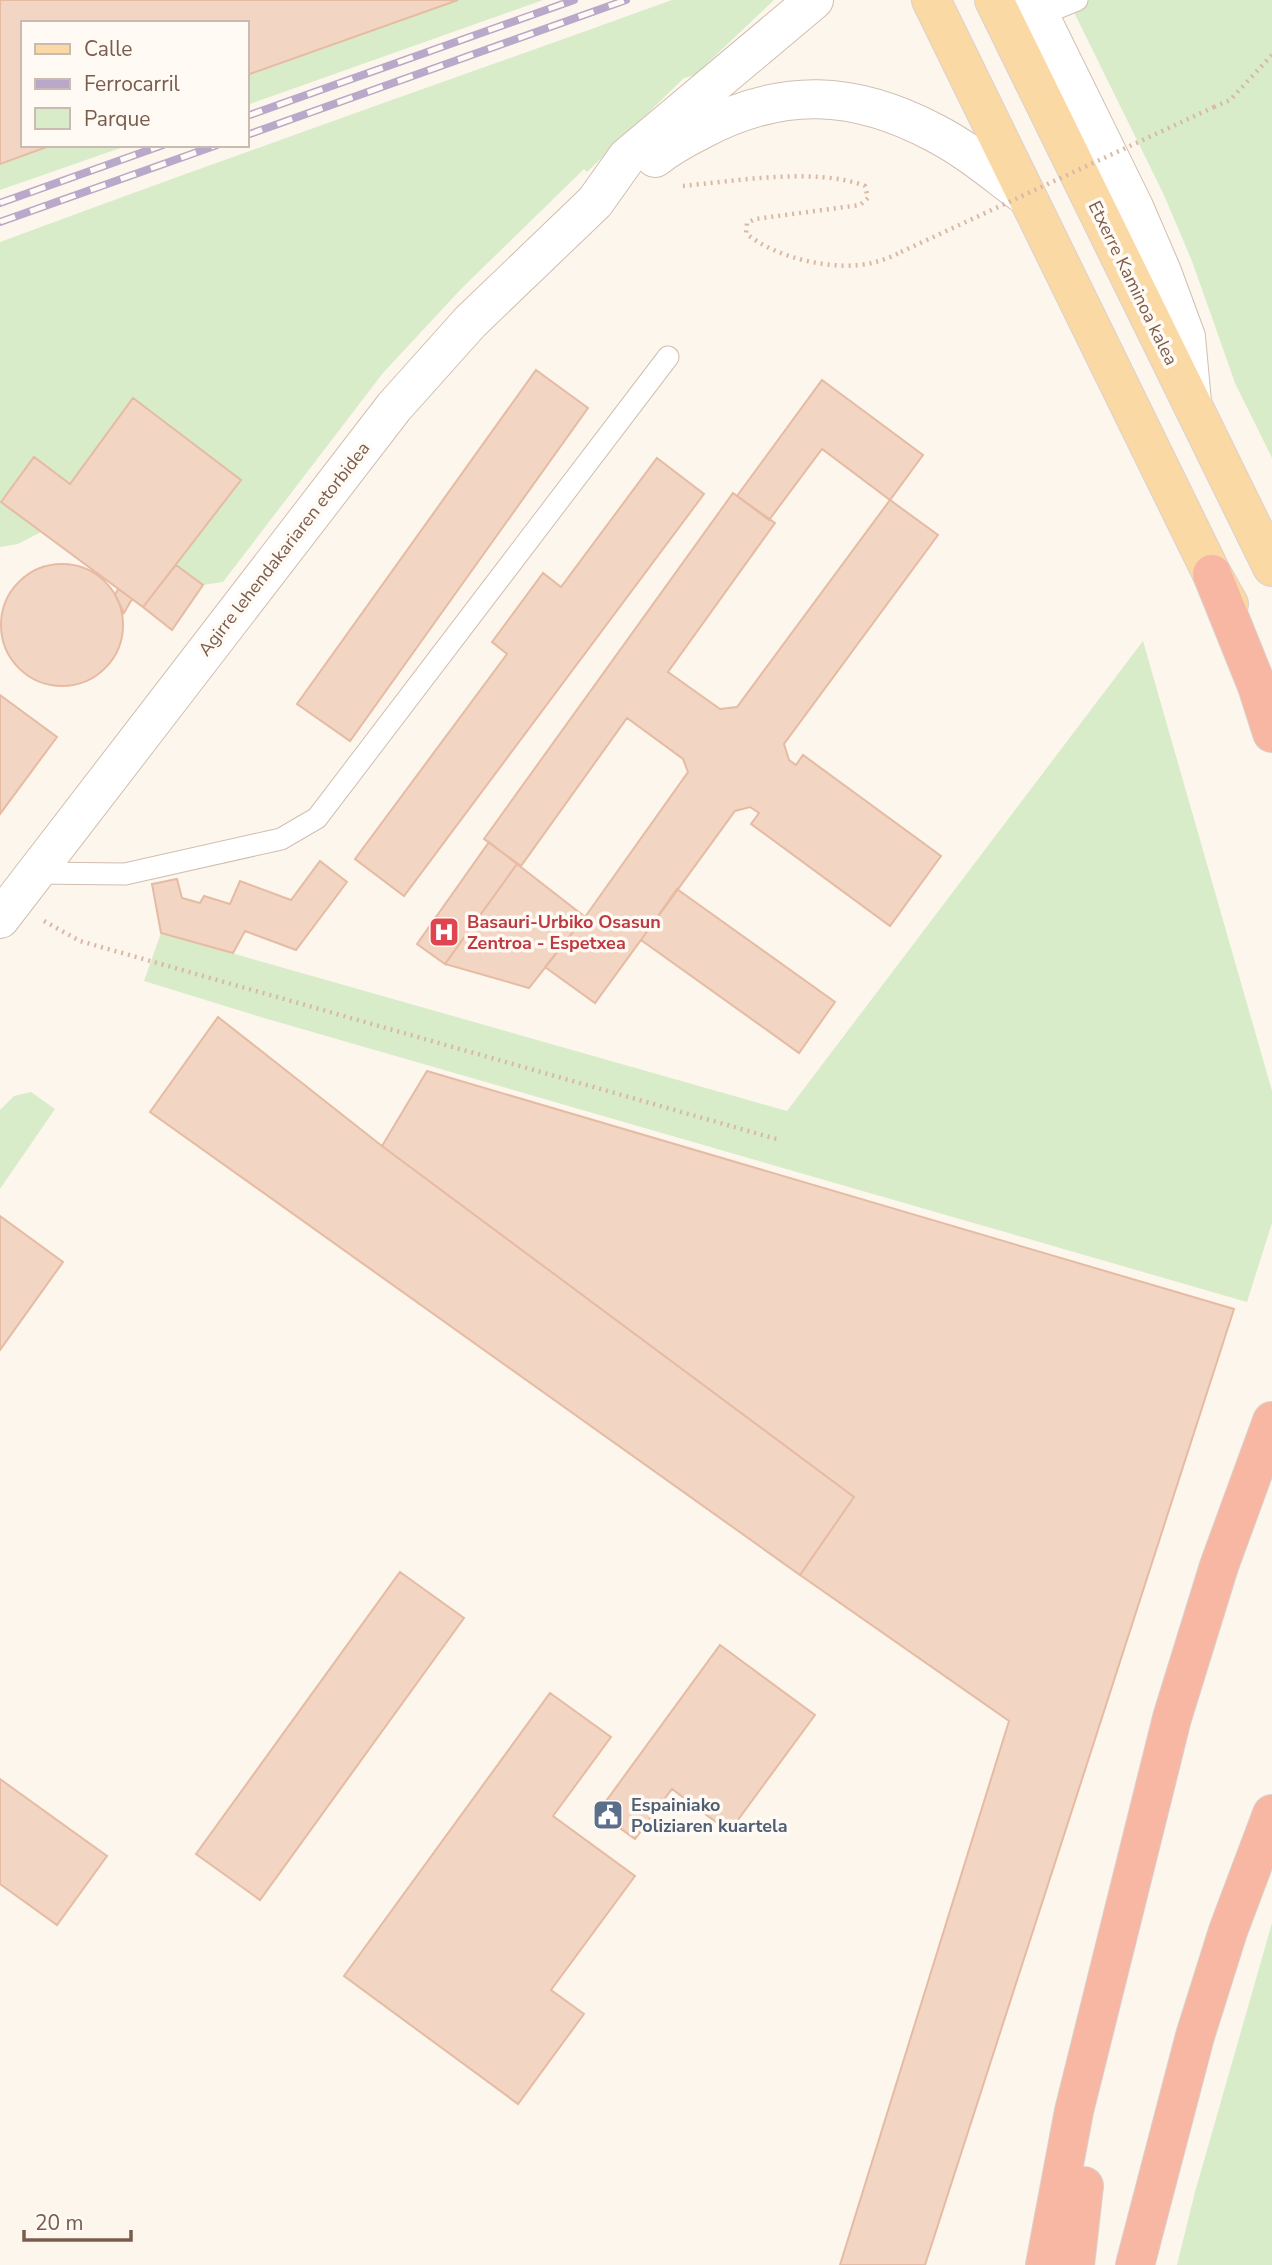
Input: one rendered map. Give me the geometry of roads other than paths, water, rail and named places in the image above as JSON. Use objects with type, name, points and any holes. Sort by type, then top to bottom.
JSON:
[{"type":"highway","points":[[1212,574],[1257,686],[1272,733]]},
{"type":"highway","points":[[1045,2265],[1074,2111],[1183,1680],[1219,1566],[1272,1421]]},
{"type":"highway","points":[[1135,2265],[1195,2036],[1228,1931],[1272,1814]]},
{"type":"highway","points":[[1075,2265],[1080,2213],[1133,1876]]},
{"type":"main road","points":[[931,0],[1212,574],[1272,677]]},
{"type":"main road","name":"Etxerre Kaminoa kalea","points":[[994,0],[1272,567]]},
{"type":"street","name":"Agirre lehendakariaren etorbidea","points":[[6,911],[394,407],[470,322],[595,202],[627,157],[814,0]]},
{"type":"street","points":[[1036,8],[1134,207],[1162,272],[1186,337],[1192,404]]},
{"type":"street","name":"Agirre lehendakariaren etorbidea","points":[[595,202],[620,188],[659,155],[720,120],[743,110],[783,100],[825,98],[857,103],[898,116],[936,133],[1027,197]]},
{"type":"lane","points":[[1036,8],[1077,0]]},
{"type":"lane","points":[[35,873],[125,874],[281,839],[317,818],[668,357]]},
{"type":"railway","points":[[248,116],[574,0]]},
{"type":"railway","points":[[248,135],[626,0]]},
{"type":"railway","points":[[0,203],[157,147]]},
{"type":"railway","points":[[0,222],[211,147]]},
{"type":"place","name":"Basauri-Urbiko Osasun Zentroa - Espetxea","points":[[444,932]]},
{"type":"place","name":"Espainiako Poliziaren kuartela","points":[[608,1815]]}]
